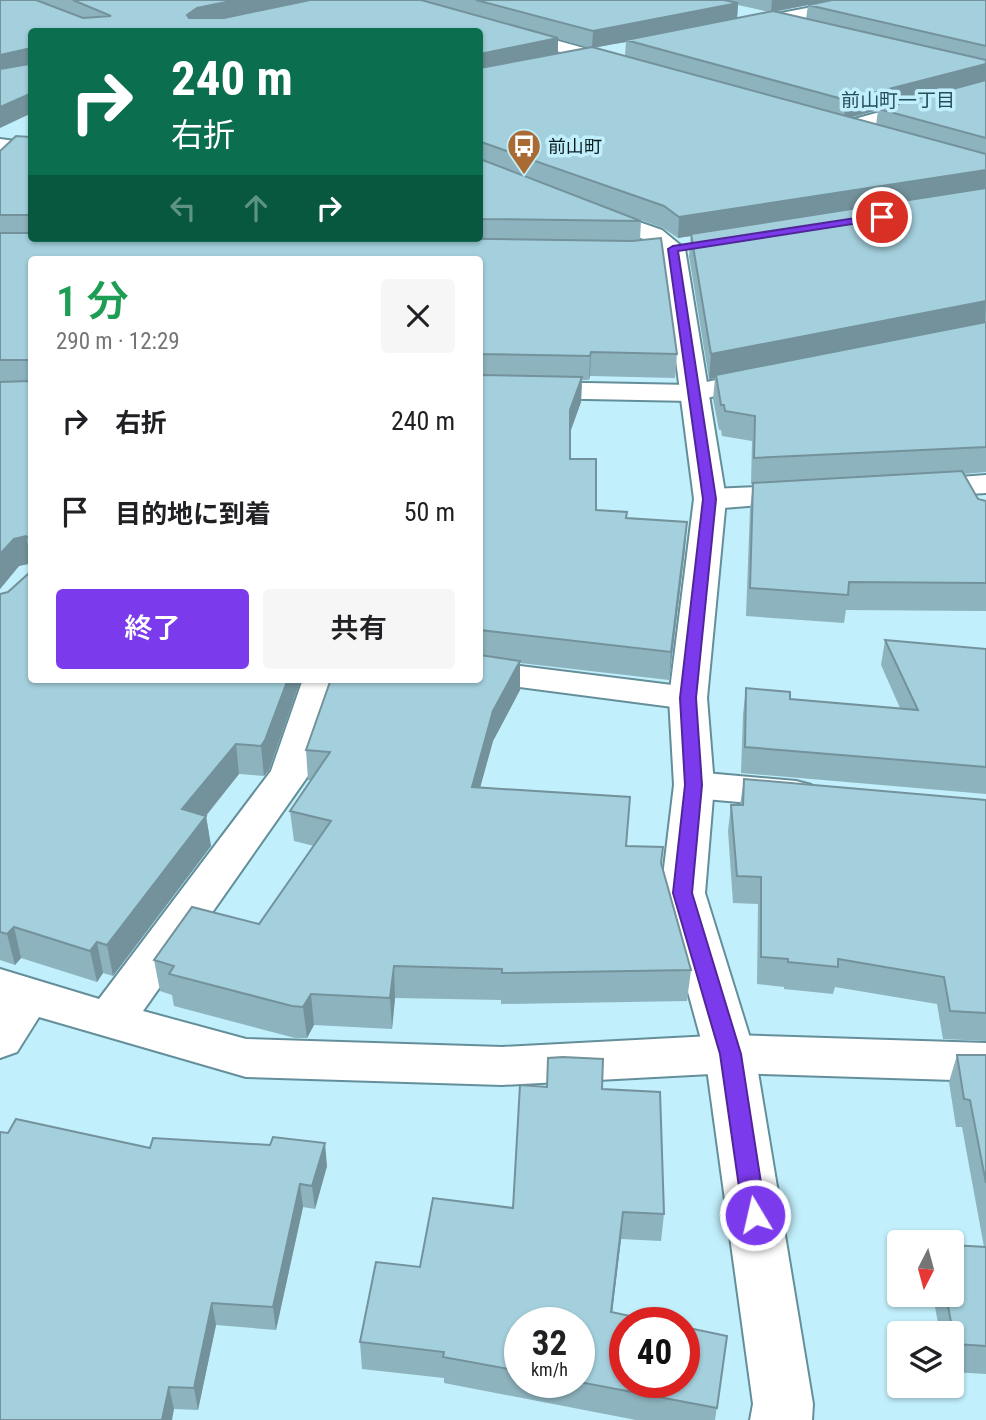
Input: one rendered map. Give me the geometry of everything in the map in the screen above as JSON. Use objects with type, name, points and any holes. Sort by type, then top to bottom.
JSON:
[{"type":"street","points":[[727,29],[872,0]]},
{"type":"street","points":[[727,10],[809,30]]},
{"type":"street","points":[[485,26],[645,71]]},
{"type":"street","points":[[555,64],[633,48]]},
{"type":"street","points":[[882,139],[836,126],[986,89]]},
{"type":"street","points":[[0,145],[28,148]]},
{"type":"street","points":[[579,207],[686,248]]},
{"type":"street","points":[[631,253],[686,248]]},
{"type":"street","points":[[686,248],[692,393],[710,499],[688,698],[694,785],[682,893],[730,1054],[783,1404],[781,1420]]},
{"type":"street","points":[[483,389],[692,393],[785,374]]},
{"type":"street","points":[[887,490],[977,485],[986,517]]},
{"type":"street","points":[[710,499],[832,493]]},
{"type":"street","points":[[483,672],[688,698]]},
{"type":"street","points":[[110,1021],[290,773],[321,683]]},
{"type":"street","points":[[694,785],[833,798]]},
{"type":"street","points":[[0,1039],[14,991],[110,1021],[246,1058],[502,1066],[730,1054],[986,1062]]},
{"type":"building","points":[[0,0],[36,0],[83,18],[111,16],[73,0],[236,0],[197,8],[187,15],[189,18],[224,18],[310,0],[421,0],[558,38],[483,53],[483,28],[28,28],[28,49],[0,55]]},
{"type":"building","points":[[476,0],[724,0],[738,3],[593,31]]},
{"type":"building","points":[[832,0],[986,0],[986,46],[808,5]]},
{"type":"building","points":[[773,11],[986,60],[986,64],[846,100],[626,40]]},
{"type":"building","points":[[592,47],[986,154],[986,170],[679,217],[664,206],[483,143],[483,67]]},
{"type":"building","points":[[28,64],[28,95],[0,107],[0,69]]},
{"type":"building","points":[[986,80],[986,138],[879,109]]},
{"type":"building","points":[[16,136],[28,137],[28,215],[0,215],[0,151]]},
{"type":"building","points":[[483,160],[641,221],[483,219]]},
{"type":"building","points":[[986,188],[986,301],[711,354],[691,234]]},
{"type":"building","points":[[0,233],[28,233],[28,242],[483,242],[483,239],[632,241],[661,238],[677,354],[483,354],[483,256],[28,256],[28,360],[0,360]]},
{"type":"building","points":[[986,322],[986,447],[754,458],[755,416],[725,411],[724,405],[721,405],[716,375]]},
{"type":"building","points":[[483,375],[582,377],[570,410],[570,459],[596,459],[596,510],[627,512],[626,518],[687,522],[671,652],[483,630]]},
{"type":"building","points":[[28,381],[28,538],[26,536],[14,539],[0,554],[0,382]]},
{"type":"building","points":[[962,471],[978,499],[986,501],[986,583],[849,582],[848,595],[750,588],[753,483]]},
{"type":"building","points":[[28,574],[28,683],[286,683],[261,746],[236,744],[182,809],[206,816],[107,945],[97,942],[90,951],[14,927],[7,934],[0,932],[0,594],[8,592]]},
{"type":"building","points":[[885,640],[986,649],[986,767],[745,747],[746,688],[790,692],[790,699],[918,710]]},
{"type":"building","points":[[483,655],[520,661],[493,711],[472,787],[630,797],[626,846],[663,847],[661,863],[691,970],[502,973],[502,969],[394,966],[390,998],[311,994],[303,1007],[169,974],[174,966],[154,960],[192,907],[259,924],[331,821],[290,811],[330,752],[306,750],[330,683],[483,683]]},
{"type":"building","points":[[744,779],[986,800],[986,1013],[950,1011],[944,977],[838,959],[838,967],[761,957],[761,877],[737,876],[731,805],[743,805]]},
{"type":"building","points":[[957,1055],[986,1055],[986,1183],[970,1100],[964,1099]]},
{"type":"building","points":[[548,1058],[603,1059],[602,1089],[660,1092],[664,1214],[623,1212],[612,1307],[609,1307],[609,1388],[595,1385],[595,1307],[504,1307],[504,1368],[443,1357],[444,1352],[360,1342],[376,1262],[420,1267],[433,1198],[513,1208],[520,1085],[547,1087]]},
{"type":"building","points":[[16,1119],[150,1148],[153,1138],[270,1145],[273,1137],[325,1143],[312,1186],[300,1184],[273,1307],[212,1303],[194,1388],[169,1387],[162,1420],[0,1420],[0,1132],[8,1133]]},
{"type":"building","points":[[964,1246],[986,1247],[986,1346],[964,1345],[964,1321],[951,1321],[948,1307],[964,1307]]},
{"type":"building","points":[[700,1330],[727,1336],[717,1408],[664,1398],[700,1398]]},
{"type":"place","name":"前山町","points":[[524,176]]},
{"type":"district","name":"前山町一丁目","points":[[898,100]]},
{"type":"route","points":[[755,1215],[730,1054],[682,893],[694,785],[688,698],[710,499],[692,393],[673,249],[882,217]]}]
